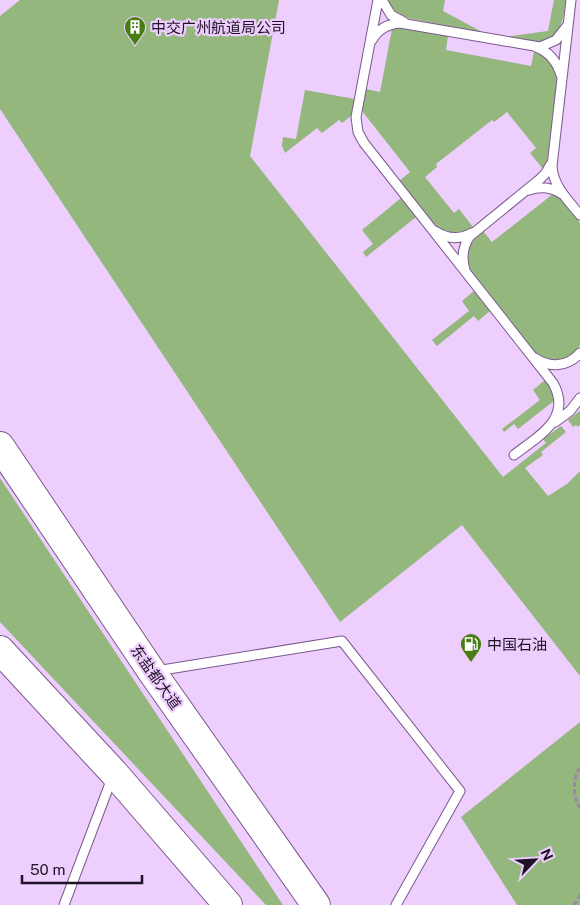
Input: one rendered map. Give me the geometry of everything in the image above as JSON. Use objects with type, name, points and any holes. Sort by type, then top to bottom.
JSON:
[{"type":"highway","name":"东盐都大道","points":[[0,446],[152,672],[316,905]]},
{"type":"highway","points":[[0,650],[114,773],[228,905]]},
{"type":"lane","points":[[378,0],[356,117],[358,132],[364,143],[558,392],[560,402],[558,411],[555,420],[549,427]]},
{"type":"lane","points":[[382,0],[391,15],[406,23]]},
{"type":"lane","points":[[571,0],[552,160],[552,174],[565,197],[580,215]]},
{"type":"lane","points":[[533,47],[546,45],[556,40],[564,32],[569,21]]},
{"type":"lane","points":[[370,45],[376,34],[383,28],[394,23],[406,23],[533,47],[546,52],[554,60],[559,69],[561,81]]},
{"type":"lane","points":[[467,274],[463,263],[463,253],[467,240],[474,232],[545,174],[552,160]]},
{"type":"lane","points":[[524,192],[546,187],[558,191],[565,197]]},
{"type":"lane","points":[[430,228],[441,235],[453,238],[460,238],[474,232]]},
{"type":"lane","points":[[531,355],[540,362],[558,365],[568,362],[580,353]]},
{"type":"lane","points":[[514,456],[570,410],[580,398]]},
{"type":"lane","points":[[152,672],[342,641],[460,791],[396,905]]},
{"type":"lane","points":[[64,905],[114,773]]},
{"type":"path","points":[[580,768],[577,772],[574,788],[580,808]]},
{"type":"path","points":[[574,905],[580,895]]},
{"type":"green space","points":[[20,0],[279,0],[250,156],[503,477],[546,443],[543,439],[561,426],[566,432],[541,452],[543,455],[525,468],[548,496],[567,484],[580,471],[580,676],[462,525],[340,622],[0,109],[0,16]]},
{"type":"green space","points":[[387,0],[445,0],[443,11],[484,33],[407,18],[396,12]]},
{"type":"green space","points":[[554,0],[566,0],[560,27],[555,35],[541,41],[505,37],[548,31]]},
{"type":"green space","points":[[405,27],[448,35],[446,50],[531,66],[534,52],[547,59],[555,71],[557,81],[547,162],[543,169],[530,153],[536,148],[507,112],[494,122],[492,120],[436,164],[437,167],[425,177],[454,213],[459,209],[473,227],[464,232],[450,233],[444,230],[421,209],[399,181],[410,172],[362,111],[366,89],[380,92],[392,29]]},
{"type":"green space","points":[[305,90],[355,99],[352,115],[342,123],[339,120],[322,133],[317,128],[285,153],[282,146],[283,137],[296,139]]},
{"type":"green space","points":[[553,194],[562,200],[580,223],[580,345],[571,355],[553,360],[535,352],[473,274],[468,262],[468,256],[474,240],[483,231],[492,242]]},
{"type":"green space","points":[[401,198],[416,217],[366,257],[363,252],[373,244],[362,230]]},
{"type":"green space","points":[[474,291],[490,311],[478,321],[474,316],[437,346],[432,340],[469,311],[462,301]]},
{"type":"green space","points":[[545,380],[555,400],[518,429],[514,424],[504,432],[502,429],[540,400],[533,390]]},
{"type":"green space","points":[[580,411],[580,425],[573,427],[568,420]]},
{"type":"green space","points":[[0,478],[283,905],[266,905],[0,622]]},
{"type":"green space","points":[[580,722],[580,905],[517,905],[461,817]]},
{"type":"place","name":"中交广州航道局公司","points":[[135,46]]},
{"type":"place","name":"中国石油","points":[[471,663]]}]
